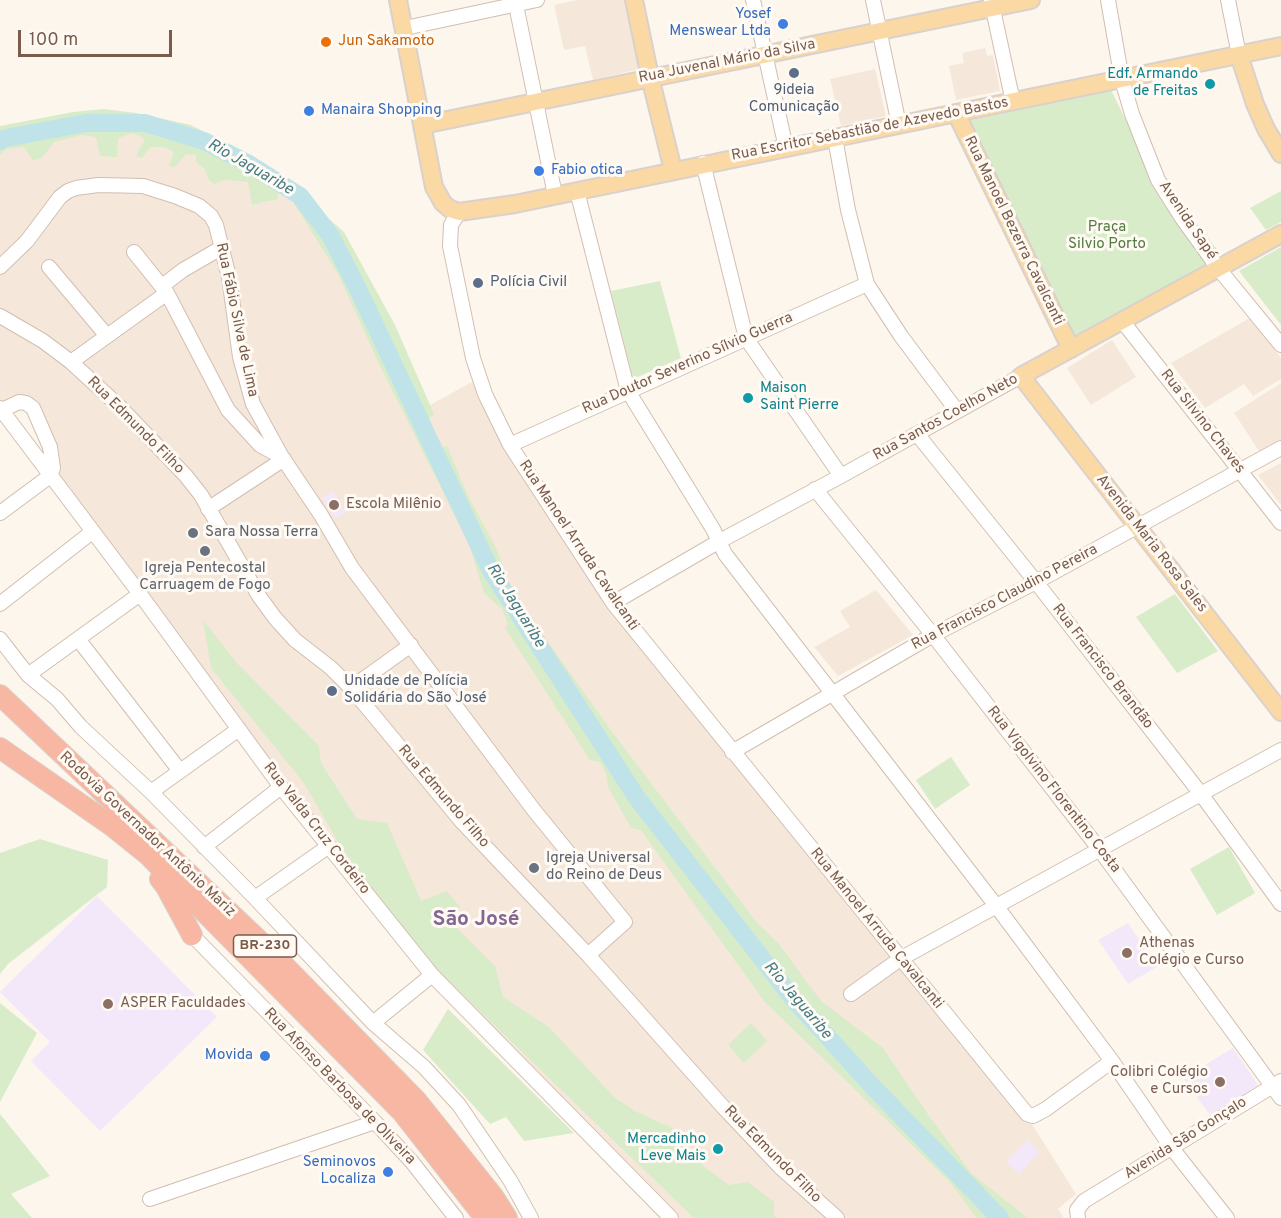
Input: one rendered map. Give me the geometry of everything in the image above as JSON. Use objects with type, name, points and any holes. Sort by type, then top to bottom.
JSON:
[{"type":"highway","name":"Rodovia Governador Antônio Mariz","points":[[0,695],[267,947],[417,1101],[493,1196],[507,1218]]},
{"type":"highway","name":"Rodovia Governador Antônio Mariz","points":[[0,748],[112,826],[148,855],[402,1112],[485,1218]]},
{"type":"highway","points":[[112,826],[120,838],[166,887],[192,935]]},
{"type":"main road","points":[[398,0],[437,193],[443,203],[459,212]]},
{"type":"main road","points":[[634,0],[650,77],[674,170]]},
{"type":"main road","name":"Rua Juvenal Mário da Silva","points":[[423,125],[880,31],[992,4],[1031,0]]},
{"type":"main road","name":"Rua Escritor Sebastião de Azevedo Bastos","points":[[459,212],[473,212],[577,191],[1281,46]]},
{"type":"main road","points":[[1239,55],[1255,104],[1281,154]]},
{"type":"main road","name":"Rua Manoel Bezerra Cavalcanti","points":[[956,113],[1071,349]]},
{"type":"main road","name":"Rua Santos Coelho Neto","points":[[1021,376],[1281,234]]},
{"type":"main road","name":"Avenida Maria Rosa Sales","points":[[1021,376],[1281,712]]},
{"type":"street","points":[[405,28],[537,0]]},
{"type":"street","points":[[753,0],[786,148]]},
{"type":"street","points":[[873,0],[898,126]]},
{"type":"street","name":"Avenida Sapé","points":[[1108,0],[1122,80],[1142,142],[1158,180],[1218,268],[1281,345]]},
{"type":"street","points":[[1228,0],[1239,55]]},
{"type":"street","points":[[992,4],[1013,102]]},
{"type":"street","points":[[516,5],[555,195]]},
{"type":"street","points":[[835,138],[848,210],[867,284],[957,411]]},
{"type":"street","points":[[703,164],[746,338],[841,476]]},
{"type":"street","name":"Rua Fábio Silva de Lima","points":[[0,267],[27,241],[60,197],[68,191],[86,186],[143,186],[199,206],[211,216],[216,225],[229,277],[240,357],[252,404],[352,568],[533,809],[625,922],[588,955]]},
{"type":"street","points":[[577,191],[628,391],[713,529],[724,554],[997,907],[1112,1061],[1171,1147],[1227,1218]]},
{"type":"street","name":"Rua Manoel Arruda Cavalcanti","points":[[459,212],[451,225],[450,246],[472,358],[485,394],[510,445],[613,603],[1029,1116],[1037,1115],[1112,1061]]},
{"type":"street","points":[[71,362],[165,289],[191,264],[221,248]]},
{"type":"street","name":"Rua Fábio Silva de Lima","points":[[134,252],[165,289],[228,410],[260,445],[283,458]]},
{"type":"street","points":[[49,267],[107,336]]},
{"type":"street","name":"Rua Doutor Severino Sílvio Guerra","points":[[510,445],[867,284]]},
{"type":"street","name":"Rua Edmundo Filho","points":[[0,316],[43,341],[71,362],[121,408],[186,476],[201,495],[259,596],[275,618],[295,640],[331,668],[351,688],[462,822],[588,955],[724,1108],[780,1167],[837,1218]]},
{"type":"street","name":"Rua Silvino Chaves","points":[[1123,322],[1281,523]]},
{"type":"street","name":"Rua Santos Coelho Neto","points":[[613,603],[718,542],[1021,376]]},
{"type":"street","points":[[0,410],[19,402],[26,403],[33,408],[45,432],[53,468],[50,476],[0,513]]},
{"type":"street","name":"Rua Valda Cruz Cordeiro","points":[[0,410],[140,594],[281,787],[432,975],[671,1218]]},
{"type":"street","name":"Rua Francisco Brandão","points":[[917,434],[1202,794],[1281,904]]},
{"type":"street","name":"Rua Francisco Claudino Pereira","points":[[732,752],[933,635],[1036,582],[1281,448]]},
{"type":"street","points":[[208,508],[283,458]]},
{"type":"street","name":"Rua Vigolvino Florentino Costa","points":[[815,489],[933,635],[1100,850],[1278,1088]]},
{"type":"street","points":[[0,604],[92,532]]},
{"type":"street","points":[[28,675],[140,594]]},
{"type":"street","points":[[0,639],[28,675],[57,699],[81,727],[151,792],[373,1023],[424,1067],[459,1105],[510,1180],[531,1218]]},
{"type":"street","points":[[78,639],[180,771]]},
{"type":"street","points":[[351,688],[411,645]]},
{"type":"street","points":[[151,792],[239,729]]},
{"type":"street","points":[[851,994],[900,959],[1281,750]]},
{"type":"street","points":[[204,847],[281,787]]},
{"type":"street","points":[[255,898],[329,846]]},
{"type":"street","name":"Rua Afonso Barbosa de Oliveira","points":[[192,935],[375,1122],[412,1162],[456,1218]]},
{"type":"street","points":[[373,1023],[432,975]]},
{"type":"street","name":"Avenida São Gonçalo","points":[[1078,1218],[1077,1210],[1084,1201],[1171,1147],[1278,1088]]},
{"type":"street","points":[[150,1199],[375,1122]]},
{"type":"shaded area","points":[[577,0],[627,0],[643,68],[593,80],[585,46],[564,50],[554,5]]},
{"type":"shaded area","points":[[985,48],[987,56],[993,55],[1000,91],[956,100],[949,66],[964,63],[962,53]]},
{"type":"shaded area","points":[[875,69],[886,116],[841,126],[830,79]]},
{"type":"shaded area","points":[[93,128],[156,128],[223,147],[292,180],[430,405],[477,381],[615,610],[1030,1121],[1076,1194],[1058,1209],[1064,1218],[676,1218],[381,916],[52,471],[39,414],[26,396],[3,405],[0,401],[0,149]]},
{"type":"shaded area","points":[[1250,318],[1281,358],[1281,379],[1253,396],[1244,384],[1205,408],[1171,363]]},
{"type":"shaded area","points":[[1112,340],[1136,377],[1091,405],[1067,368]]},
{"type":"shaded area","points":[[1281,383],[1281,439],[1259,451],[1234,413]]},
{"type":"shaded area","points":[[1281,463],[1281,505],[1258,475]]},
{"type":"shaded area","name":"Escola Milênio","points":[[333,491],[346,513],[335,518],[322,498]]},
{"type":"shaded area","points":[[876,590],[913,635],[838,676],[814,647],[850,627],[840,611]]},
{"type":"shaded area","name":"ASPER Faculdades","points":[[97,896],[217,1017],[100,1131],[31,1061],[50,1042],[0,992]]},
{"type":"shaded area","name":"Athenas Colégio e Curso","points":[[1128,923],[1157,967],[1128,984],[1098,940]]},
{"type":"shaded area","name":"Colibri Colégio e Cursos","points":[[1233,1048],[1258,1085],[1210,1115],[1183,1078]]},
{"type":"shaded area","points":[[1027,1140],[1039,1152],[1019,1174],[1006,1162]]},
{"type":"green space","name":"Praça Silvio Porto","points":[[1111,90],[1141,151],[1226,261],[1071,348],[967,121]]},
{"type":"green space","points":[[104,109],[136,113],[191,125],[264,163],[344,232],[395,325],[434,414],[428,419],[441,447],[447,446],[468,496],[497,550],[505,571],[501,575],[506,588],[515,589],[519,594],[516,597],[522,606],[616,737],[757,923],[778,943],[821,1001],[883,1048],[971,1173],[1028,1218],[977,1218],[949,1181],[764,1001],[641,830],[631,828],[608,787],[606,773],[600,762],[590,760],[505,628],[508,624],[502,609],[484,593],[469,544],[382,370],[338,274],[293,202],[279,189],[277,200],[252,205],[248,182],[224,180],[214,184],[209,180],[205,169],[196,162],[196,155],[186,154],[175,167],[169,166],[174,152],[164,147],[150,147],[142,158],[136,156],[145,139],[133,133],[118,138],[117,157],[100,156],[96,137],[82,135],[54,142],[43,157],[33,161],[24,147],[6,149],[0,155],[0,126],[73,112]]},
{"type":"green space","points":[[1281,191],[1281,222],[1266,230],[1250,208]]},
{"type":"green space","points":[[1281,247],[1281,325],[1239,271]]},
{"type":"green space","points":[[660,281],[681,358],[633,379],[611,291]]},
{"type":"green space","points":[[1175,594],[1218,651],[1177,673],[1136,617]]},
{"type":"green space","points":[[203,620],[236,662],[319,746],[321,763],[357,819],[387,823],[421,901],[447,891],[460,907],[452,923],[495,966],[503,997],[549,1027],[614,1097],[635,1111],[674,1129],[686,1140],[687,1148],[703,1166],[729,1185],[748,1182],[774,1202],[774,1215],[777,1218],[694,1218],[433,966],[341,847],[304,783],[211,668]]},
{"type":"green space","points":[[951,757],[970,785],[935,809],[916,780]]},
{"type":"green space","points":[[40,839],[108,860],[107,887],[8,964],[0,974],[0,853]]},
{"type":"green space","points":[[1229,847],[1255,893],[1217,915],[1190,869]]},
{"type":"green space","points":[[0,1003],[37,1033],[0,1102]]},
{"type":"green space","points":[[448,1009],[574,1133],[524,1141],[506,1117],[490,1124],[423,1050]]},
{"type":"green space","points":[[751,1023],[767,1041],[744,1063],[728,1045]]},
{"type":"green space","points":[[0,1114],[50,1176],[11,1194],[32,1218],[0,1218]]},
{"type":"waterway","name":"Rio Jaguaribe","points":[[0,141],[86,123],[145,123],[204,141],[249,164],[300,196],[330,235],[358,289],[491,571],[637,798],[795,1001],[874,1088],[1000,1218]]},
{"type":"place","name":"Yosef Menswear Ltda","points":[[783,24]]},
{"type":"place","name":"Jun Sakamoto","points":[[326,42]]},
{"type":"place","name":"9ideia Comunicação","points":[[794,73]]},
{"type":"place","name":"Edf. Armando de Freitas","points":[[1210,84]]},
{"type":"place","name":"Manaira Shopping","points":[[309,111]]},
{"type":"place","name":"Fabio otica","points":[[539,171]]},
{"type":"place","name":"Polícia Civil","points":[[478,283]]},
{"type":"place","name":"Maison Saint Pierre","points":[[748,398]]},
{"type":"place","name":"Escola Milênio","points":[[334,505]]},
{"type":"place","name":"Sara Nossa Terra","points":[[193,533]]},
{"type":"place","name":"Igreja Pentecostal Carruagem de Fogo","points":[[205,551]]},
{"type":"place","name":"Unidade de Polícia Solidária do São José","points":[[332,691]]},
{"type":"place","name":"Igreja Universal do Reino de Deus","points":[[534,868]]},
{"type":"place","name":"Athenas Colégio e Curso","points":[[1127,953]]},
{"type":"place","name":"ASPER Faculdades","points":[[108,1004]]},
{"type":"place","name":"Movida","points":[[265,1056]]},
{"type":"place","name":"Colibri Colégio e Cursos","points":[[1220,1082]]},
{"type":"place","name":"Mercadinho Leve Mais","points":[[718,1149]]},
{"type":"place","name":"Seminovos Localiza","points":[[388,1172]]},
{"type":"district","name":"São José","points":[[476,921]]}]
